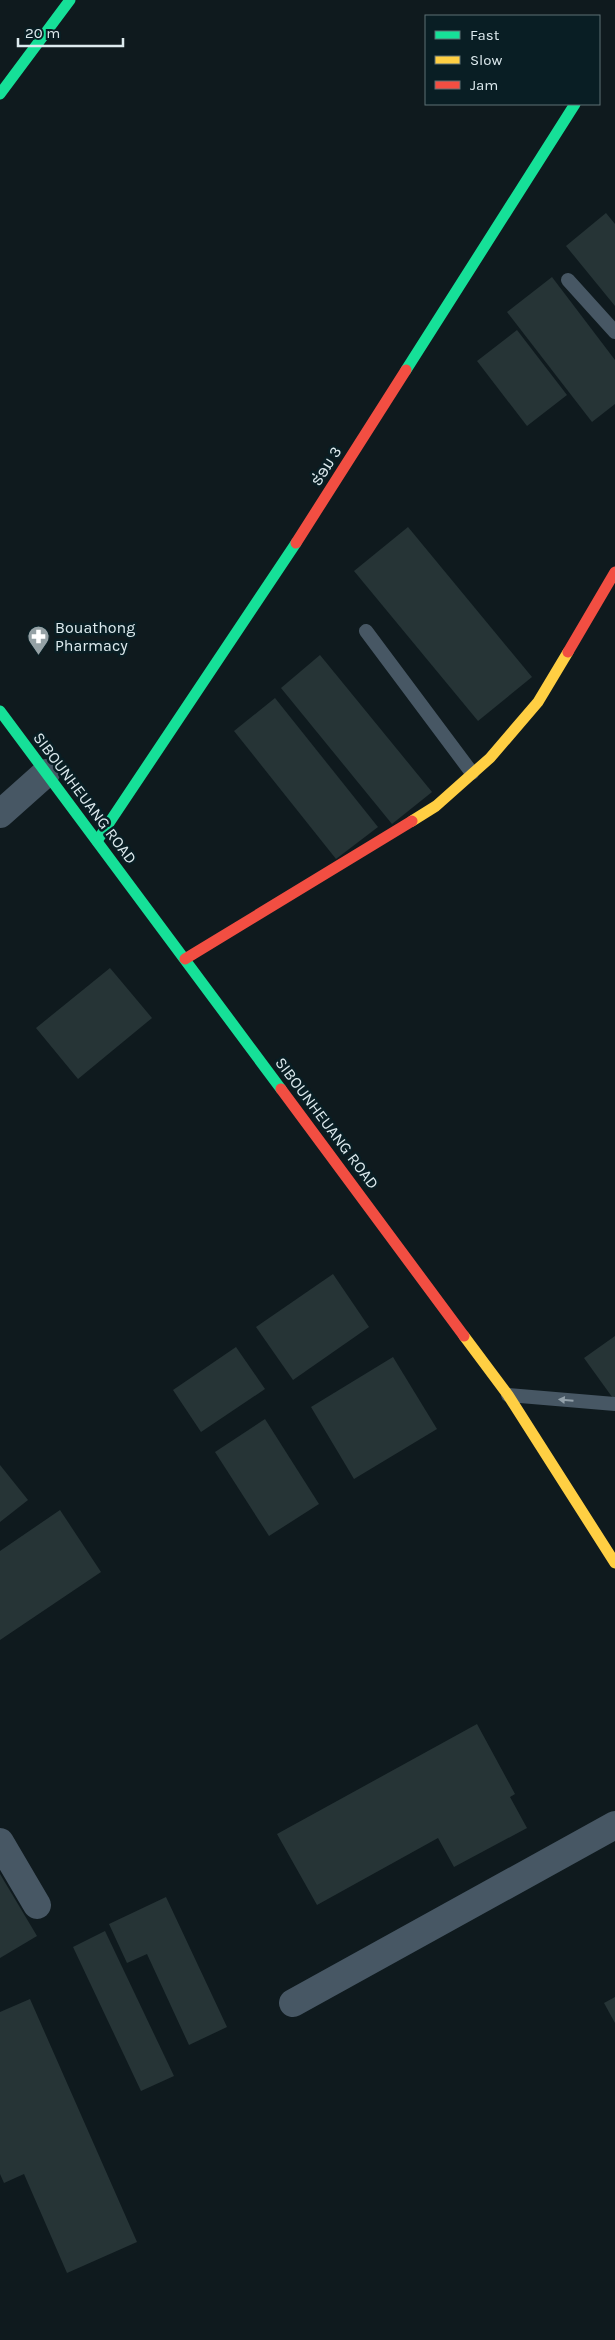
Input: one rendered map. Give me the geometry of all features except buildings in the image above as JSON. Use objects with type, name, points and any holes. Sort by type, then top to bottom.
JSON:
[{"type":"street","points":[[0,94],[68,1]]},
{"type":"street","name":"ຮ່ອມ 3","points":[[96,841],[320,506],[575,105]]},
{"type":"street","points":[[185,959],[436,806],[490,758],[538,702],[615,572]]},
{"type":"street","name":"SIBOUNHEUANG ROAD","points":[[0,711],[508,1395],[615,1563]]},
{"type":"street","points":[[0,814],[46,773]]},
{"type":"street","points":[[293,2003],[615,1825]]},
{"type":"street","points":[[0,1842],[37,1905]]},
{"type":"lane","points":[[568,280],[615,332]]},
{"type":"lane","points":[[366,631],[472,773]]},
{"type":"lane","points":[[508,1395],[615,1404]]},
{"type":"traffic: fast","points":[[0,94],[70,0]]},
{"type":"traffic: fast","points":[[406,370],[574,105]]},
{"type":"traffic: fast","points":[[97,841],[296,543]]},
{"type":"traffic: fast","points":[[0,711],[281,1089]]},
{"type":"traffic: slow","points":[[412,821],[436,806],[490,758],[538,702],[568,652]]},
{"type":"traffic: slow","points":[[464,1336],[508,1395],[615,1563]]},
{"type":"traffic: jam","points":[[296,543],[406,370]]},
{"type":"traffic: jam","points":[[568,652],[615,572]]},
{"type":"traffic: jam","points":[[185,959],[412,821]]},
{"type":"traffic: jam","points":[[281,1089],[464,1336]]},
{"type":"place","name":"Bouathong Pharmacy","points":[[39,655]]}]
